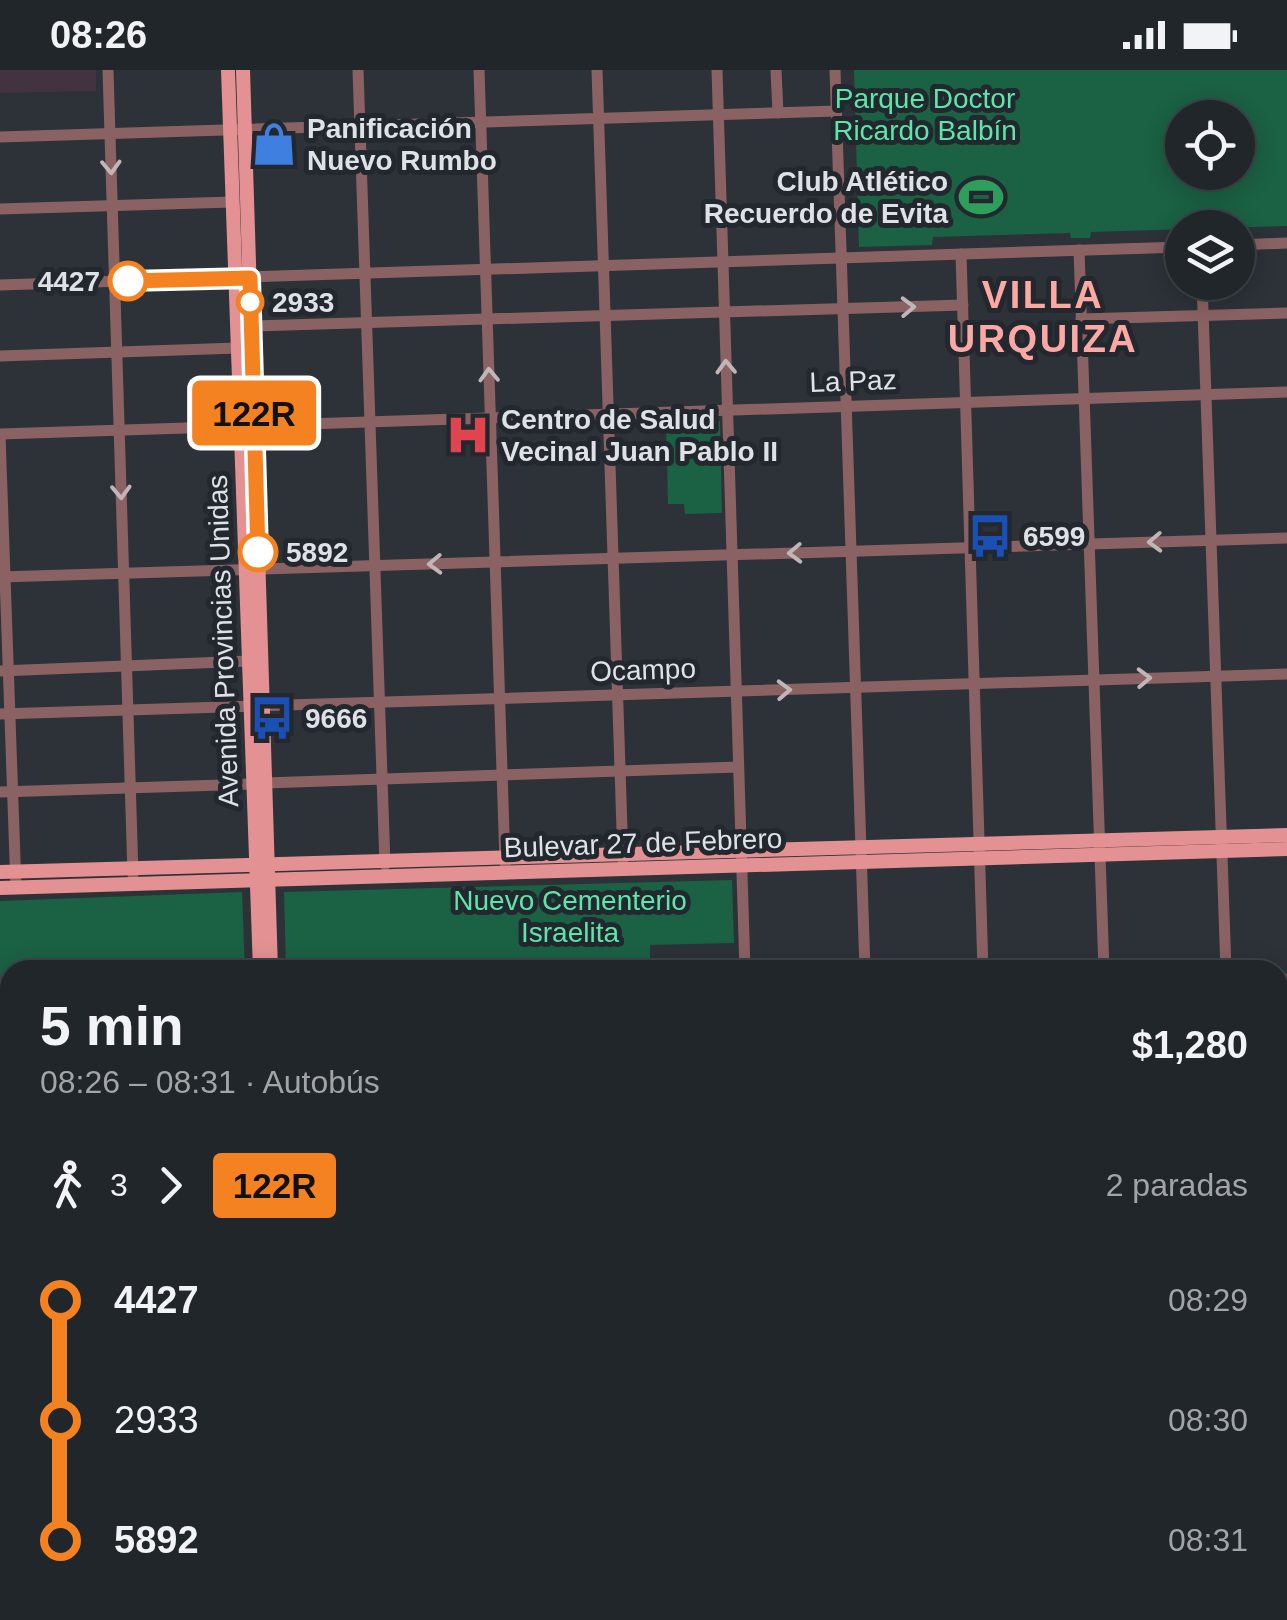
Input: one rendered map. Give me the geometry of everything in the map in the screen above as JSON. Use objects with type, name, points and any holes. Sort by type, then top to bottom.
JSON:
[{"type":"main road","name":"Avenida Provincias Unidas","points":[[228,70],[238,130],[242,278],[238,348],[247,426]]},
{"type":"main road","name":"Avenida Provincias Unidas","points":[[243,70],[232,202],[251,326],[247,426],[262,872],[260,960]]},
{"type":"main road","name":"Avenida Provincias Unidas","points":[[252,570],[249,662],[256,706]]},
{"type":"main road","name":"Bulevar 27 de Febrero","points":[[8,888],[133,884],[262,872],[1222,843],[1287,835]]},
{"type":"main road","name":"Bulevar 27 de Febrero","points":[[1222,843],[1287,848]]},
{"type":"main road","name":"Bulevar 27 de Febrero","points":[[8,872],[132,868],[262,872]]},
{"type":"main road","name":"Avenida Provincias Unidas","points":[[262,872],[271,960]]},
{"type":"street","points":[[108,70],[133,884]]},
{"type":"street","points":[[358,70],[385,868]]},
{"type":"street","points":[[479,70],[504,865]]},
{"type":"street","points":[[597,70],[623,861]]},
{"type":"street","points":[[716,70],[746,960]]},
{"type":"street","points":[[776,70],[778,113]]},
{"type":"street","points":[[836,70],[864,960]]},
{"type":"street","points":[[0,137],[837,111]]},
{"type":"street","points":[[0,208],[232,202]]},
{"type":"street","points":[[1255,245],[1287,244]]},
{"type":"street","points":[[0,285],[1165,247]]},
{"type":"street","points":[[1079,250],[1104,960]]},
{"type":"street","points":[[962,254],[983,960]]},
{"type":"street","points":[[1203,300],[1226,960]]},
{"type":"street","points":[[251,326],[963,305]]},
{"type":"street","points":[[1082,319],[1287,313]]},
{"type":"street","points":[[0,356],[238,348]]},
{"type":"street","name":"La Paz","points":[[0,434],[1287,392]]},
{"type":"street","points":[[0,434],[8,888]]},
{"type":"street","points":[[2,577],[1287,538]]},
{"type":"street","points":[[4,670],[249,662]]},
{"type":"street","name":"Ocampo","points":[[5,714],[1287,674]]},
{"type":"street","points":[[6,792],[738,766]]},
{"type":"shaded area","points":[[0,70],[96,70],[96,91],[0,93]]},
{"type":"green space","name":"Parque Doctor Ricardo Balbín","points":[[854,70],[1287,70],[1287,226],[1255,227],[1255,210],[1165,210],[1165,230],[1091,232],[1090,238],[1071,238],[1070,233],[933,237],[932,245],[859,247]]},
{"type":"green space","points":[[720,421],[722,513],[685,514],[684,504],[668,504],[666,422]]},
{"type":"green space","name":"Nuevo Cementerio Israelita","points":[[732,880],[734,943],[650,945],[650,960],[286,960],[284,892]]},
{"type":"green space","points":[[242,892],[245,960],[0,960],[0,901]]},
{"type":"bus line","name":"122R","points":[[128,281],[250,278],[258,552]]},
{"type":"place","name":"Panificación Nuevo Rumbo","points":[[274,144]]},
{"type":"place","name":"Club Atlético Recuerdo de Evita","points":[[981,197]]},
{"type":"place","name":"4427","points":[[128,281]]},
{"type":"place","name":"2933","points":[[250,302]]},
{"type":"place","name":"Centro de Salud Vecinal Juan Pablo II","points":[[468,435]]},
{"type":"place","name":"6599","points":[[990,536]]},
{"type":"place","name":"5892","points":[[258,552]]},
{"type":"place","name":"9666","points":[[272,718]]},
{"type":"district","name":"VILLA URQUIZA","points":[[1043,317]]}]
